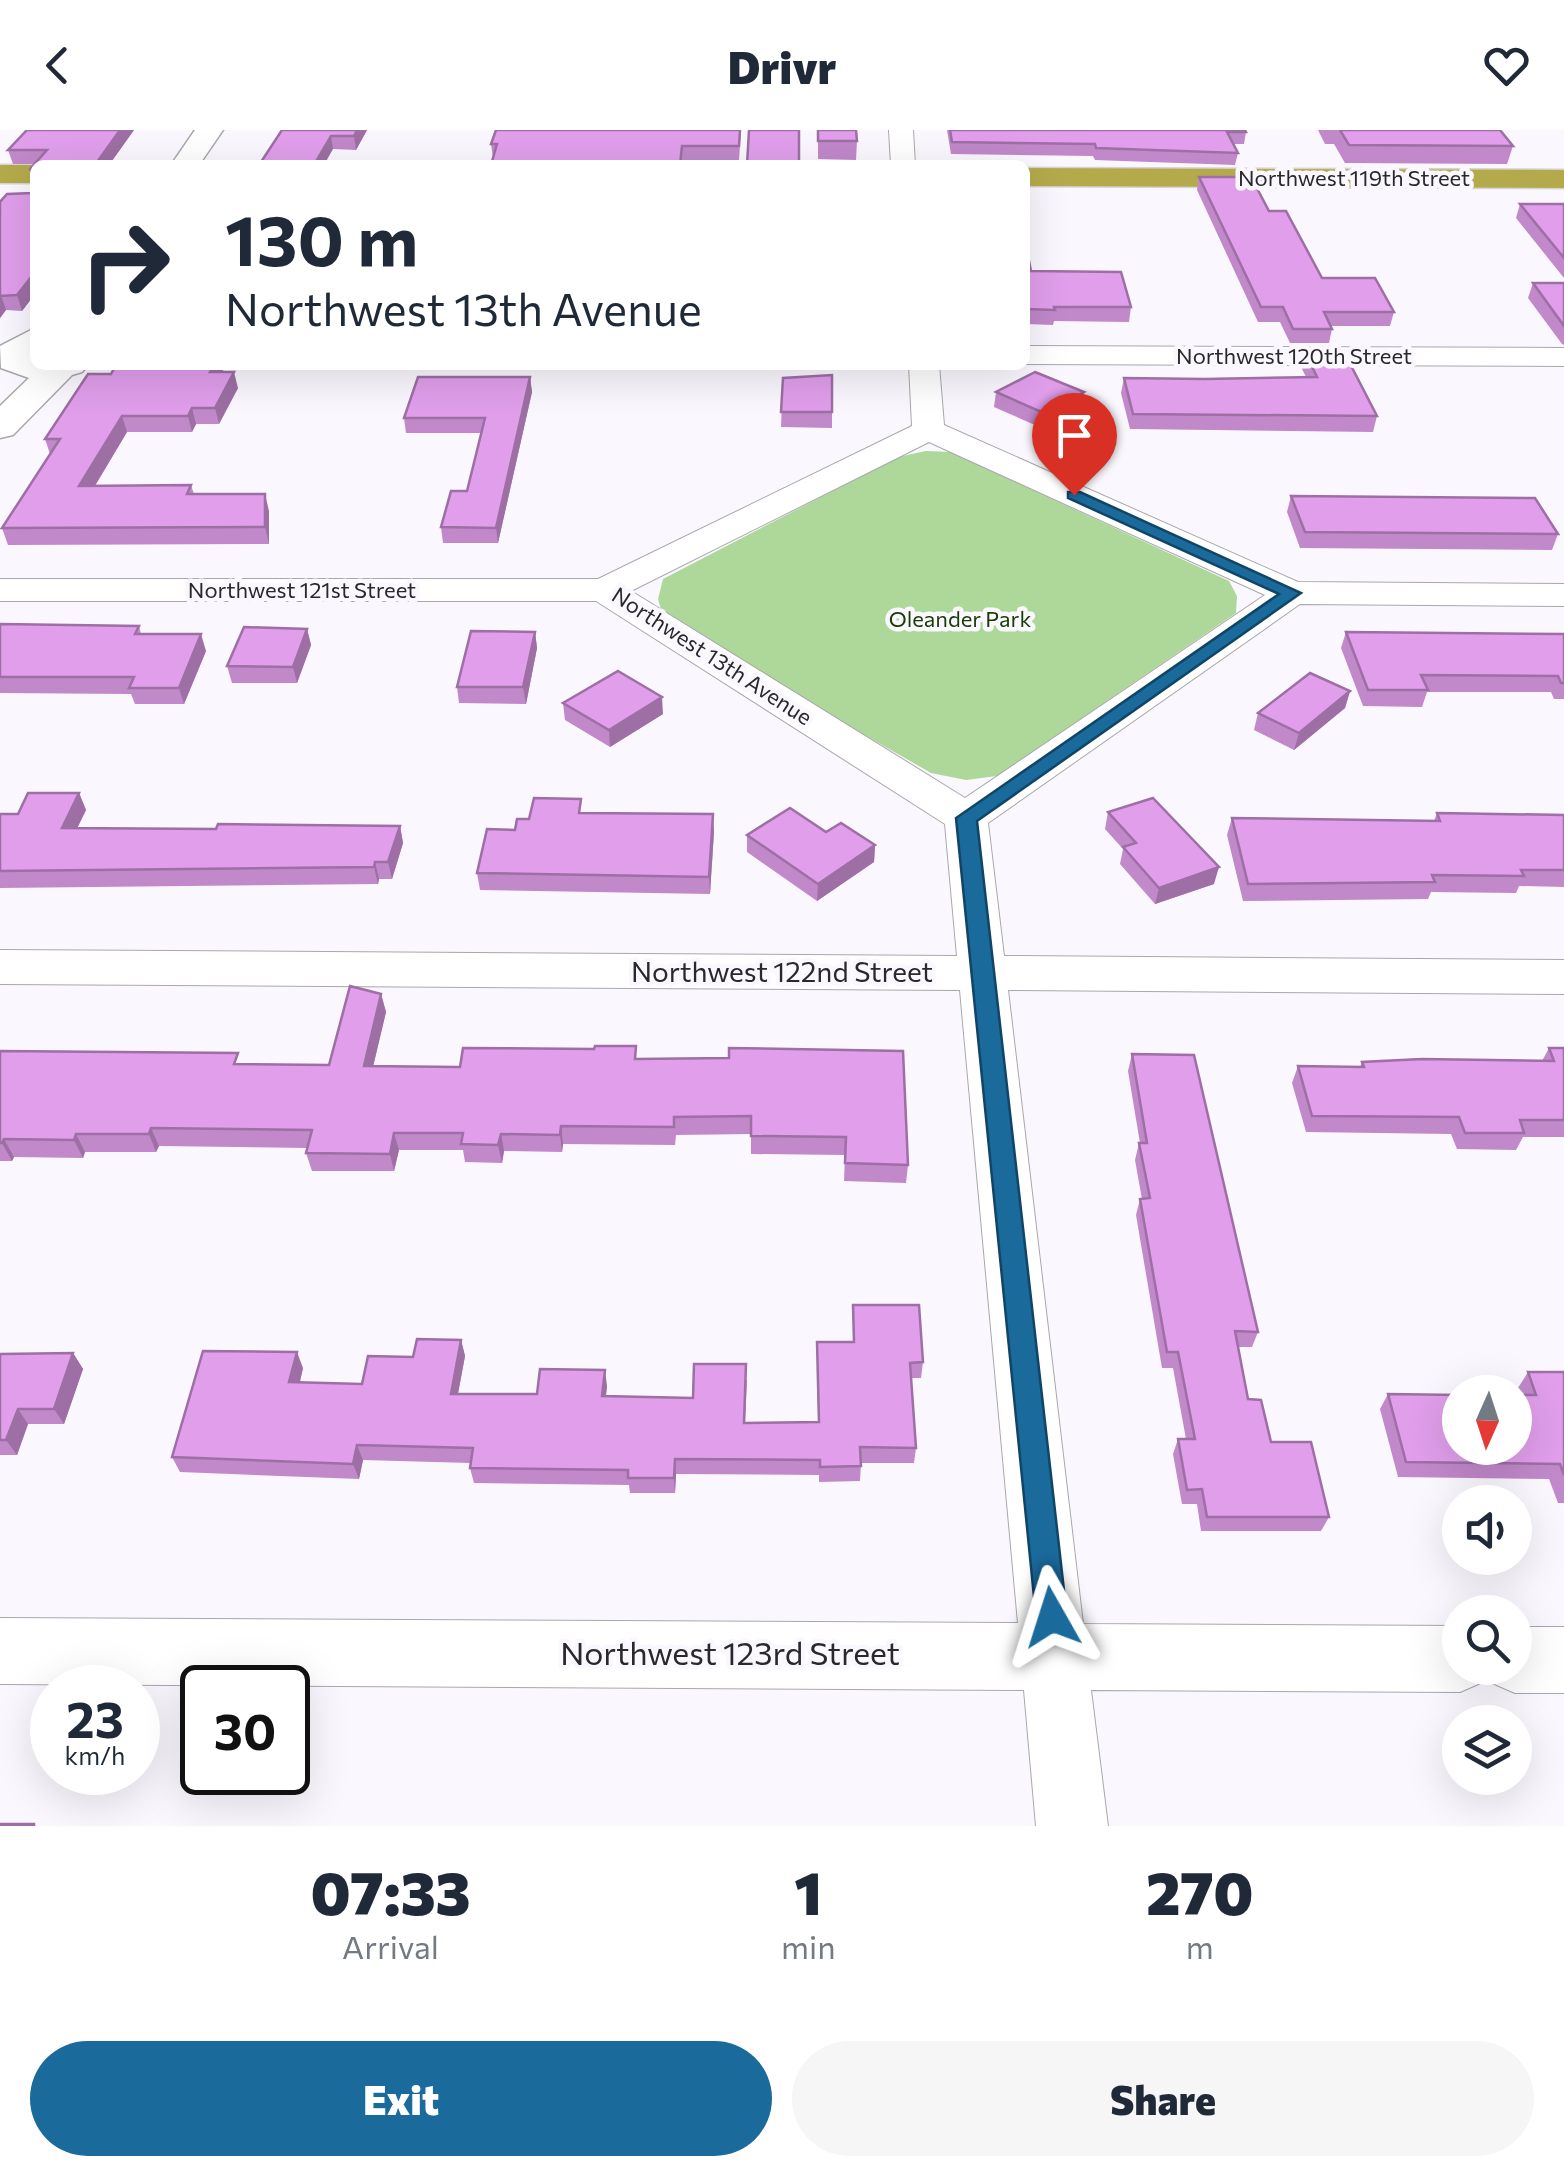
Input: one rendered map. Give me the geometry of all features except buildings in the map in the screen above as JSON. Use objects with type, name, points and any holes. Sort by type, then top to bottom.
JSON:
[{"type":"highway","points":[[0,174],[30,174]]},
{"type":"highway","name":"Northwest 119th Street","points":[[1030,177],[1564,179]]},
{"type":"highway","points":[[0,196],[30,196]]},
{"type":"highway","name":"Northwest 119th Street","points":[[1030,199],[1564,201]]},
{"type":"street","points":[[188,160],[209,130]]},
{"type":"street","points":[[901,130],[904,160]]},
{"type":"street","points":[[4,421],[16,352]]},
{"type":"street","name":"Northwest 120th Street","points":[[1030,355],[1564,357]]},
{"type":"street","points":[[4,421],[61,370]]},
{"type":"street","points":[[924,370],[928,430],[1292,593],[1564,595]]},
{"type":"street","name":"Northwest 13th Avenue","points":[[604,590],[928,430]]},
{"type":"street","name":"Northwest 121st Street","points":[[0,590],[604,590]]},
{"type":"street","name":"Northwest 13th Avenue","points":[[604,590],[966,818]]},
{"type":"street","points":[[1072,1826],[966,818],[1292,593]]},
{"type":"street","name":"Northwest 122nd Street","points":[[0,967],[1564,977]]},
{"type":"street","name":"Northwest 123rd Street","points":[[0,1651],[1442,1659]]},
{"type":"street","points":[[1532,1660],[1564,1660]]},
{"type":"green space","name":"Oleander Park","points":[[926,451],[951,452],[1229,581],[1237,596],[1236,613],[997,776],[966,780],[931,773],[664,620],[658,599],[663,579],[898,457]]},
{"type":"route","points":[[1052,1617],[966,818],[1292,593],[1074,495]]}]
